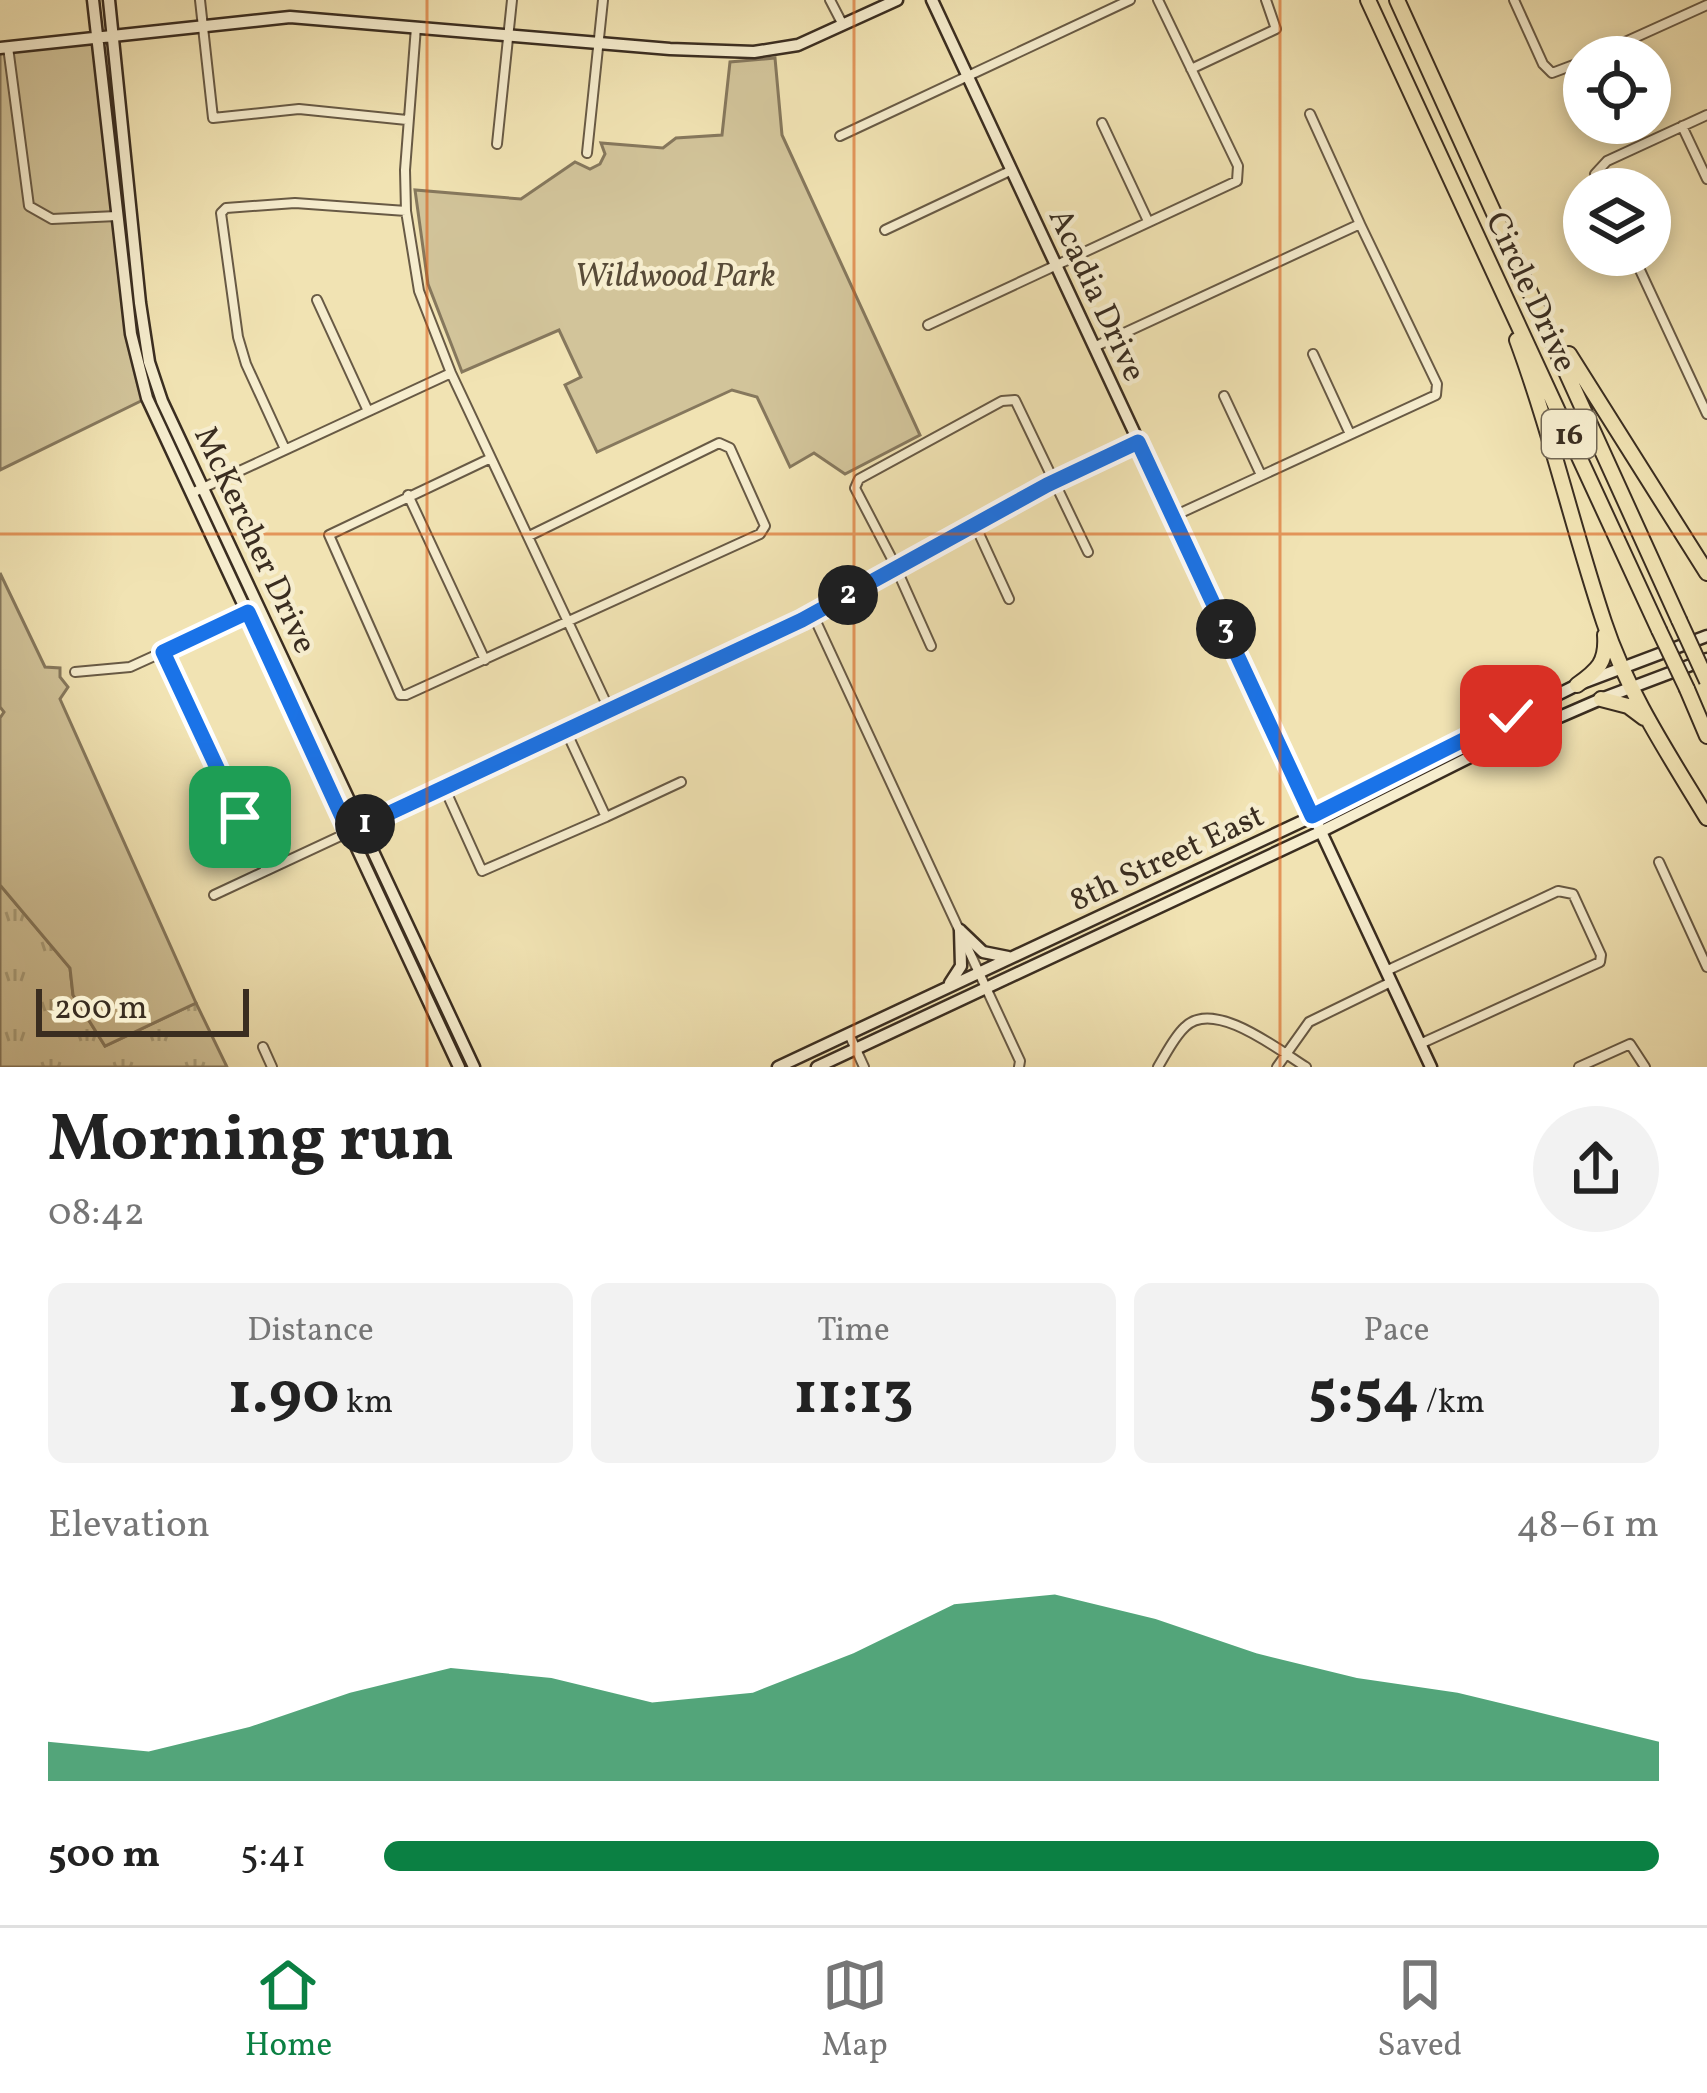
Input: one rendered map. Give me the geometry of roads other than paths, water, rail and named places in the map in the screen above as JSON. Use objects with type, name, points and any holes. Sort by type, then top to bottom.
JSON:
[{"type":"highway","name":"Circle Drive","points":[[1368,0],[1707,736]]},
{"type":"highway","name":"Circle Drive","points":[[1397,0],[1707,681]]},
{"type":"highway","points":[[1479,238],[1531,376],[1604,624],[1650,724],[1707,818]]},
{"type":"highway","points":[[1540,309],[1707,573]]},
{"type":"highway","points":[[1577,686],[1604,662],[1604,624]]},
{"type":"highway","points":[[1601,699],[1628,706],[1650,724]]},
{"type":"main road","name":"McKercher Drive","points":[[93,0],[117,216],[147,398],[198,491],[459,1067]]},
{"type":"main road","name":"McKercher Drive","points":[[109,0],[149,362],[162,401],[248,612],[474,1067]]},
{"type":"main road","points":[[4,48],[290,17],[763,52],[798,45],[897,0]]},
{"type":"main road","name":"Acadia Drive","points":[[932,0],[1431,1067]]},
{"type":"main road","name":"8th Street East","points":[[778,1067],[1312,816],[1511,716],[1707,636]]},
{"type":"main road","name":"8th Street East","points":[[817,1067],[1320,832],[1488,748],[1707,659]]},
{"type":"main road","points":[[1469,707],[1484,716],[1511,716]]},
{"type":"main road","points":[[959,930],[983,952],[1011,958]]},
{"type":"main road","points":[[944,989],[961,966],[959,930]]},
{"type":"street","points":[[200,0],[213,118],[299,110],[407,119]]},
{"type":"street","points":[[497,144],[512,0]]},
{"type":"street","points":[[587,153],[603,0]]},
{"type":"street","points":[[830,0],[843,26]]},
{"type":"street","points":[[840,136],[1130,0]]},
{"type":"street","points":[[928,325],[1239,178],[1238,166],[1158,0]]},
{"type":"street","points":[[1191,69],[1276,29],[1266,0]]},
{"type":"street","points":[[1514,0],[1544,64],[1552,73],[1563,69]]},
{"type":"street","points":[[1638,36],[1707,4]]},
{"type":"street","points":[[416,26],[407,119],[406,211],[418,291],[451,373],[610,711]]},
{"type":"street","points":[[4,48],[29,206],[52,219],[117,216]]},
{"type":"street","points":[[1174,516],[1436,395],[1437,384],[1310,114]]},
{"type":"street","points":[[1598,168],[1707,115]]},
{"type":"street","points":[[1102,123],[1148,221]]},
{"type":"street","points":[[1682,126],[1707,179]]},
{"type":"street","points":[[885,230],[1012,170]]},
{"type":"street","points":[[285,449],[238,338],[221,214],[226,208],[296,203],[406,211]]},
{"type":"street","points":[[1094,347],[1360,224]]},
{"type":"street","points":[[1643,276],[1707,414]]},
{"type":"street","points":[[317,300],[368,411]]},
{"type":"street","points":[[1313,354],[1350,434]]},
{"type":"street","points":[[198,491],[451,373]]},
{"type":"street","points":[[1224,396],[1261,475]]},
{"type":"street","points":[[931,646],[855,488],[859,479],[1010,398],[1018,403],[1088,552]]},
{"type":"street","points":[[214,895],[813,614],[1054,482],[1138,442]]},
{"type":"street","points":[[491,458],[329,535],[400,695],[760,534],[765,522],[730,448],[719,443],[529,536]]},
{"type":"street","points":[[408,495],[485,660]]},
{"type":"street","points":[[975,525],[1009,599]]},
{"type":"street","points":[[75,673],[130,667],[248,612]]},
{"type":"street","points":[[813,614],[1020,1061],[1018,1067]]},
{"type":"street","points":[[163,652],[266,871]]},
{"type":"street","points":[[566,731],[606,817]]},
{"type":"street","points":[[444,788],[482,871],[682,782]]},
{"type":"street","points":[[1659,862],[1707,968]]},
{"type":"street","points":[[1277,1067],[1309,1022],[1558,891],[1573,894],[1600,962],[1420,1044]]},
{"type":"street","points":[[1158,1067],[1184,1028],[1204,1019],[1244,1027],[1306,1067]]},
{"type":"street","points":[[849,1034],[864,1067]]},
{"type":"street","points":[[1579,1067],[1630,1044],[1645,1067]]},
{"type":"street","points":[[263,1047],[272,1067]]},
{"type":"park label","name":"Wildwood Park","points":[[675,274]]}]
